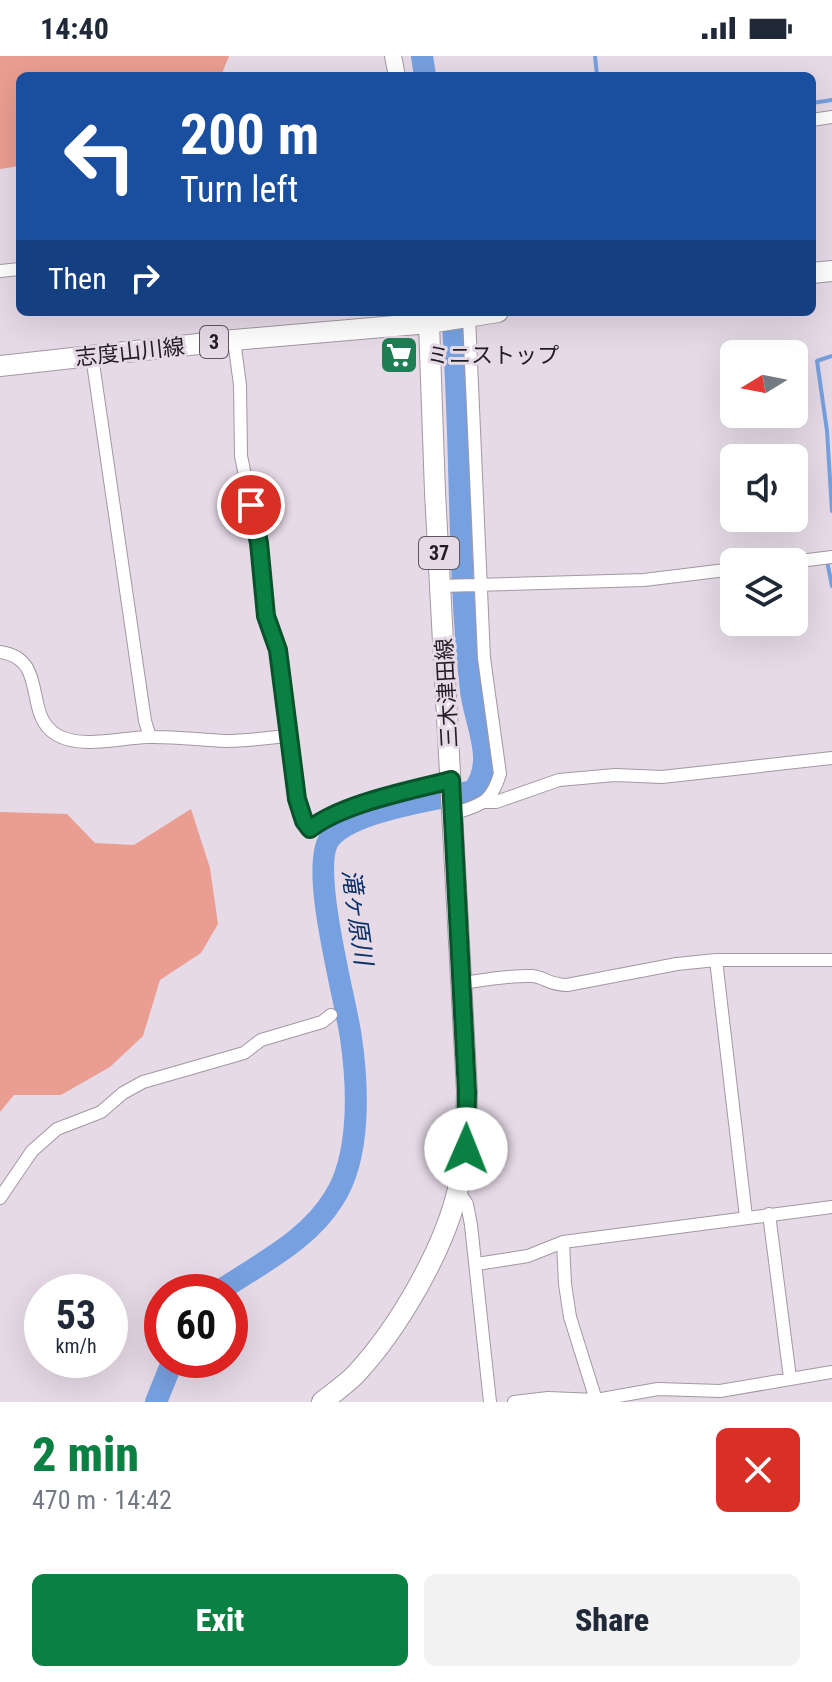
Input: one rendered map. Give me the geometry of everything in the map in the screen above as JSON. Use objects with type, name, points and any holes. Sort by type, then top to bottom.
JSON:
[{"type":"main road","name":"志度山川線","points":[[0,363],[472,316]]},
{"type":"main road","name":"三木津田線","points":[[322,1402],[353,1376],[386,1338],[415,1290],[439,1241],[458,1191],[466,1149],[467,1092],[451,782],[445,586],[433,445],[433,319]]},
{"type":"street","points":[[466,317],[484,658],[500,774],[495,792],[486,802]]},
{"type":"street","points":[[234,340],[240,385],[241,456],[259,543],[266,616],[278,650],[287,736],[297,799],[304,821],[310,829],[321,820],[340,812],[451,782]]},
{"type":"street","points":[[92,356],[145,721],[150,737]]},
{"type":"street","points":[[808,560],[832,557]]},
{"type":"street","points":[[445,586],[644,580],[720,571]]},
{"type":"street","points":[[0,652],[15,654],[26,664],[33,680],[41,718],[49,730],[74,742],[150,737],[230,741],[287,736]]},
{"type":"street","points":[[453,810],[496,802],[539,785],[574,778],[675,776],[832,758]]},
{"type":"street","points":[[462,983],[537,976],[551,985],[567,985],[677,964],[716,960],[832,960]]},
{"type":"street","points":[[716,960],[746,1217]]},
{"type":"street","points":[[0,1198],[32,1151],[57,1129],[101,1112],[123,1093],[143,1082],[244,1053],[261,1040],[322,1022],[331,1015]]},
{"type":"street","points":[[458,1191],[467,1204],[477,1264],[490,1402]]},
{"type":"street","points":[[477,1264],[528,1256],[563,1242],[832,1207]]},
{"type":"street","points":[[769,1214],[790,1378]]},
{"type":"street","points":[[563,1242],[570,1317],[596,1400]]},
{"type":"street","points":[[514,1402],[548,1398],[596,1400],[644,1390],[720,1391],[832,1372]]},
{"type":"shaded area","points":[[0,56],[229,56],[223,72],[16,72],[16,167],[0,169]]},
{"type":"shaded area","points":[[191,809],[210,868],[218,924],[201,953],[160,980],[143,1036],[110,1067],[61,1095],[14,1095],[0,1112],[0,812],[67,814],[95,843],[134,845]]},
{"type":"waterway","name":"滝ヶ原川","points":[[422,56],[424,72]]},
{"type":"waterway","points":[[595,56],[597,72]]},
{"type":"waterway","points":[[816,102],[832,100]]},
{"type":"waterway","name":"滝ヶ原川","points":[[246,1274],[282,1251],[323,1213],[343,1181],[353,1142],[356,1099],[351,1038],[325,902],[325,852],[331,837],[342,828],[376,813],[473,791],[483,768],[484,755],[471,691],[467,644],[452,316]]},
{"type":"waterway","points":[[832,356],[817,361],[827,431],[832,511]]},
{"type":"waterway","points":[[827,561],[832,586]]},
{"type":"waterway","name":"滝ヶ原川","points":[[156,1402],[166,1378]]},
{"type":"place","name":"ミニストップ","points":[[399,355]]},
{"type":"route","points":[[251,505],[259,543],[266,616],[278,650],[287,736],[297,799],[304,821],[310,829],[321,820],[340,812],[451,780],[467,1092],[466,1149]]}]
